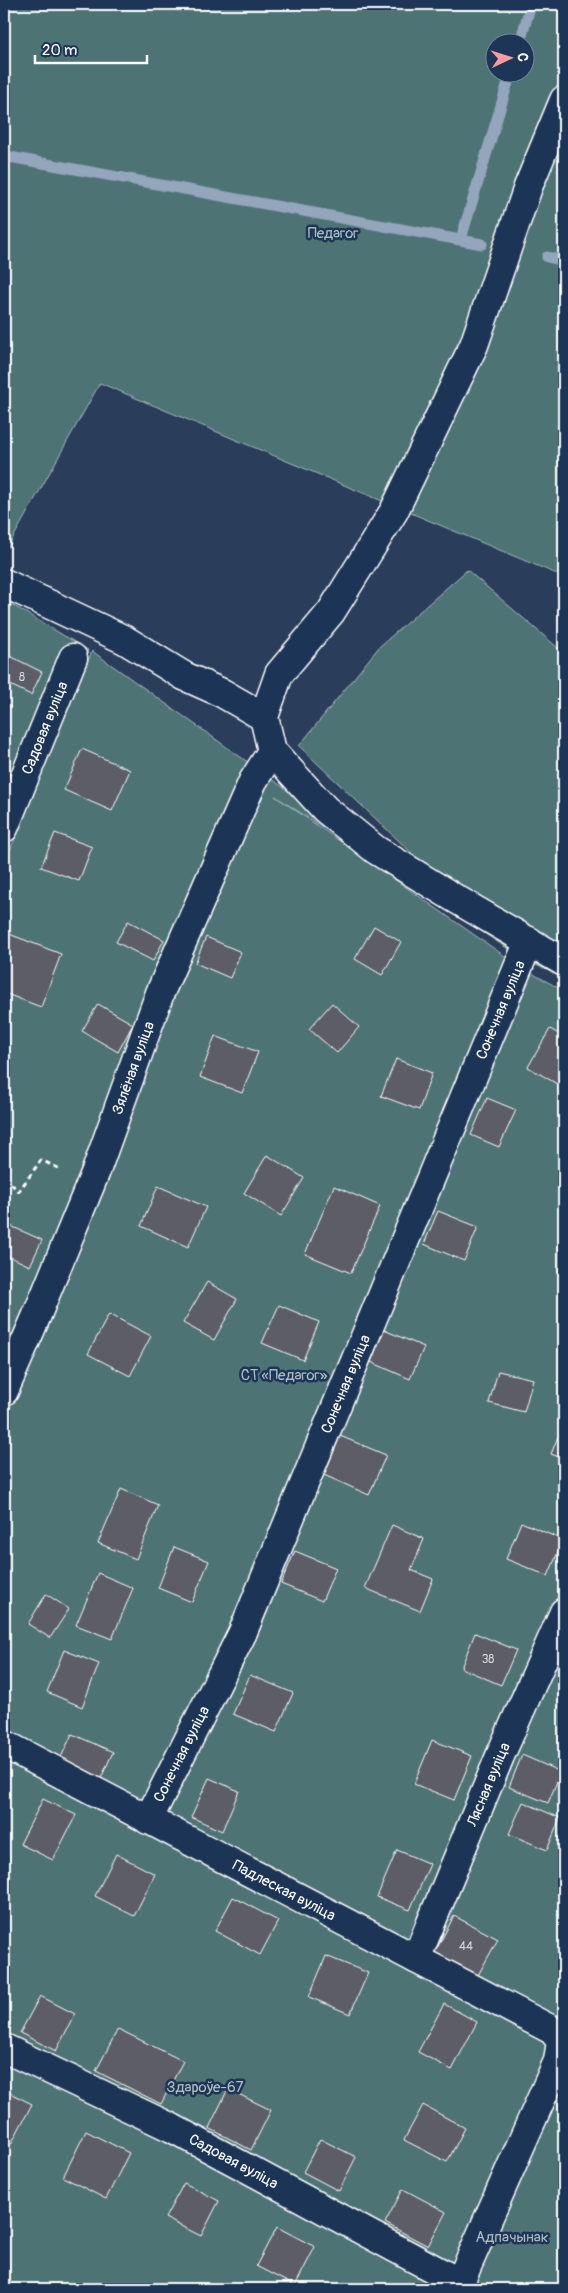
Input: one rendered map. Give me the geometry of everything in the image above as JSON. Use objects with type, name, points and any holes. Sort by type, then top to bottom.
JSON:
[{"type":"street","points":[[564,100],[528,187],[474,345],[394,511],[331,612],[279,674],[264,717],[272,751],[325,809],[376,850],[564,962]]},
{"type":"street","points":[[4,583],[125,640],[184,676],[222,693],[264,717]]},
{"type":"street","name":"Садовая вуліца","points":[[4,828],[73,658]]},
{"type":"street","name":"Зялёная вуліца","points":[[4,1391],[37,1316],[96,1170],[160,993],[253,781],[272,751]]},
{"type":"street","name":"Сонечная вуліца","points":[[148,1820],[242,1634],[529,941]]},
{"type":"street","name":"Лясная вуліца","points":[[416,1959],[500,1756],[564,1612]]},
{"type":"street","name":"Падлеская вуліца","points":[[4,1744],[552,2030],[561,2041],[558,2061],[458,2286]]},
{"type":"street","name":"Садовая вуліца","points":[[4,2048],[172,2128],[458,2286]]},
{"type":"path","points":[[4,1178],[19,1191],[41,1160],[77,1176],[96,1170]]},
{"type":"green space","name":"Педагог","points":[[4,4],[564,4],[564,577],[100,383],[4,554]]},
{"type":"green space","name":"СТ «Педагог»","points":[[467,570],[564,653],[564,978],[525,960],[275,796],[519,966],[564,991],[564,2289],[4,2289],[4,865],[92,651],[521,957],[299,746],[379,647]]},
{"type":"green space","points":[[4,600],[88,650],[4,856]]},
{"type":"building","points":[[4,653],[42,672],[31,695],[4,682]]},
{"type":"building","points":[[82,749],[130,770],[112,811],[64,790]]},
{"type":"building","points":[[55,833],[92,847],[79,881],[41,867]]},
{"type":"building","points":[[128,921],[164,940],[153,961],[116,942]]},
{"type":"building","points":[[374,926],[401,942],[382,975],[355,959]]},
{"type":"building","points":[[9,934],[61,954],[41,1007],[4,993],[4,949]]},
{"type":"building","points":[[206,937],[241,952],[230,978],[195,963]]},
{"type":"building","points":[[332,1003],[359,1027],[337,1053],[309,1029]]},
{"type":"building","points":[[98,1004],[133,1024],[118,1052],[82,1031]]},
{"type":"building","points":[[550,1029],[564,1037],[564,1088],[528,1067]]},
{"type":"building","points":[[215,1036],[258,1052],[242,1093],[200,1077]]},
{"type":"building","points":[[396,1059],[432,1073],[419,1110],[381,1096]]},
{"type":"building","points":[[487,1098],[516,1110],[499,1147],[471,1135]]},
{"type":"building","points":[[267,1155],[304,1178],[281,1216],[244,1193]]},
{"type":"building","points":[[158,1186],[206,1207],[188,1247],[141,1226]]},
{"type":"building","points":[[334,1186],[380,1206],[351,1273],[305,1254]]},
{"type":"building","points":[[438,1211],[478,1227],[464,1261],[424,1244]]},
{"type":"building","points":[[4,1223],[42,1240],[30,1266],[4,1254]]},
{"type":"building","points":[[207,1282],[237,1299],[214,1340],[183,1323]]},
{"type":"building","points":[[279,1305],[319,1322],[303,1360],[262,1343]]},
{"type":"building","points":[[109,1314],[151,1336],[130,1376],[88,1354]]},
{"type":"building","points":[[384,1330],[424,1347],[410,1379],[371,1362]]},
{"type":"building","points":[[498,1371],[533,1379],[524,1412],[489,1403]]},
{"type":"building","points":[[564,1422],[564,1459],[551,1454]]},
{"type":"building","points":[[340,1436],[386,1455],[369,1495],[324,1475]]},
{"type":"building","points":[[121,1489],[158,1505],[136,1559],[98,1543]]},
{"type":"building","points":[[521,1522],[563,1540],[548,1576],[506,1559]]},
{"type":"building","points":[[392,1525],[424,1539],[411,1570],[433,1579],[420,1611],[365,1588]]},
{"type":"building","points":[[174,1547],[209,1561],[192,1602],[158,1588]]},
{"type":"building","points":[[295,1551],[336,1568],[322,1601],[281,1584]]},
{"type":"building","points":[[98,1573],[133,1588],[112,1639],[76,1625]]},
{"type":"building","points":[[46,1594],[69,1609],[50,1638],[28,1624]]},
{"type":"building","points":[[475,1633],[516,1650],[501,1685],[461,1668]]},
{"type":"building","points":[[64,1650],[99,1664],[82,1707],[47,1692]]},
{"type":"building","points":[[250,1675],[293,1693],[276,1732],[233,1714]]},
{"type":"building","points":[[72,1734],[113,1752],[97,1787],[56,1768]]},
{"type":"building","points":[[432,1740],[472,1756],[454,1800],[414,1784]]},
{"type":"building","points":[[522,1755],[561,1772],[548,1803],[509,1787]]},
{"type":"building","points":[[209,1778],[239,1791],[222,1831],[191,1817]]},
{"type":"building","points":[[43,1799],[76,1815],[53,1860],[20,1844]]},
{"type":"building","points":[[523,1802],[560,1818],[547,1850],[509,1834]]},
{"type":"building","points":[[397,1850],[430,1864],[410,1910],[377,1897]]},
{"type":"building","points":[[116,1854],[155,1874],[134,1916],[95,1896]]},
{"type":"building","points":[[233,1897],[278,1921],[260,1955],[215,1931]]},
{"type":"building","points":[[454,1916],[498,1939],[477,1977],[434,1954]]},
{"type":"building","points":[[326,1956],[368,1973],[350,2014],[309,1997]]},
{"type":"building","points":[[40,1996],[75,2014],[56,2051],[20,2033]]},
{"type":"building","points":[[444,2004],[477,2022],[452,2070],[418,2052]]},
{"type":"building","points":[[118,2029],[183,2061],[161,2104],[96,2071]]},
{"type":"building","points":[[228,2089],[271,2110],[251,2150],[209,2128]]},
{"type":"building","points":[[4,2090],[32,2104],[11,2144],[4,2140]]},
{"type":"building","points":[[423,2105],[465,2128],[447,2162],[404,2140]]},
{"type":"building","points":[[86,2131],[129,2153],[106,2199],[63,2177]]},
{"type":"building","points":[[320,2139],[356,2157],[339,2191],[303,2172]]},
{"type":"building","points":[[184,2183],[219,2201],[201,2236],[165,2218]]},
{"type":"building","points":[[403,2189],[446,2212],[428,2246],[385,2223]]},
{"type":"building","points":[[277,2227],[315,2247],[295,2286],[256,2266]]},
{"type":"building","points":[[564,2272],[564,2289],[557,2289]]},
{"type":"waterway","points":[[523,32],[531,4]]},
{"type":"waterway","points":[[461,239],[508,82]]},
{"type":"waterway","points":[[4,156],[482,244]]},
{"type":"waterway","points":[[547,257],[564,261]]},
{"type":"park label","name":"Здароўе-67","points":[[205,2087]]},
{"type":"park label","name":"Адпачынак","points":[[512,2237]]}]
